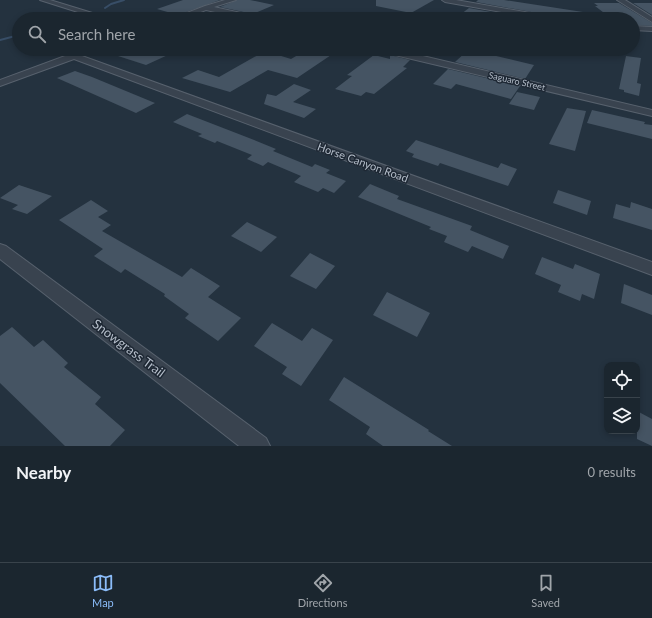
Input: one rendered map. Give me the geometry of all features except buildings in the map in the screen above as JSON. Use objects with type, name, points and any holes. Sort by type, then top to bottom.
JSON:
[{"type":"street","points":[[43,0],[84,12]]},
{"type":"street","points":[[193,12],[234,0]]},
{"type":"street","points":[[446,0],[514,12]]},
{"type":"street","points":[[620,0],[639,12]]},
{"type":"street","points":[[207,7],[227,12]]},
{"type":"street","points":[[640,12],[652,20]]},
{"type":"street","points":[[640,28],[652,29]]},
{"type":"street","points":[[0,83],[74,56]]},
{"type":"street","name":"Horse Canyon Road","points":[[74,56],[652,269]]},
{"type":"street","name":"Saguaro Street","points":[[412,56],[652,113]]},
{"type":"street","name":"Snowgrass Trail","points":[[0,250],[258,446]]},
{"type":"waterway","points":[[105,8],[111,4],[124,0]]},
{"type":"waterway","points":[[0,40],[12,37]]}]
